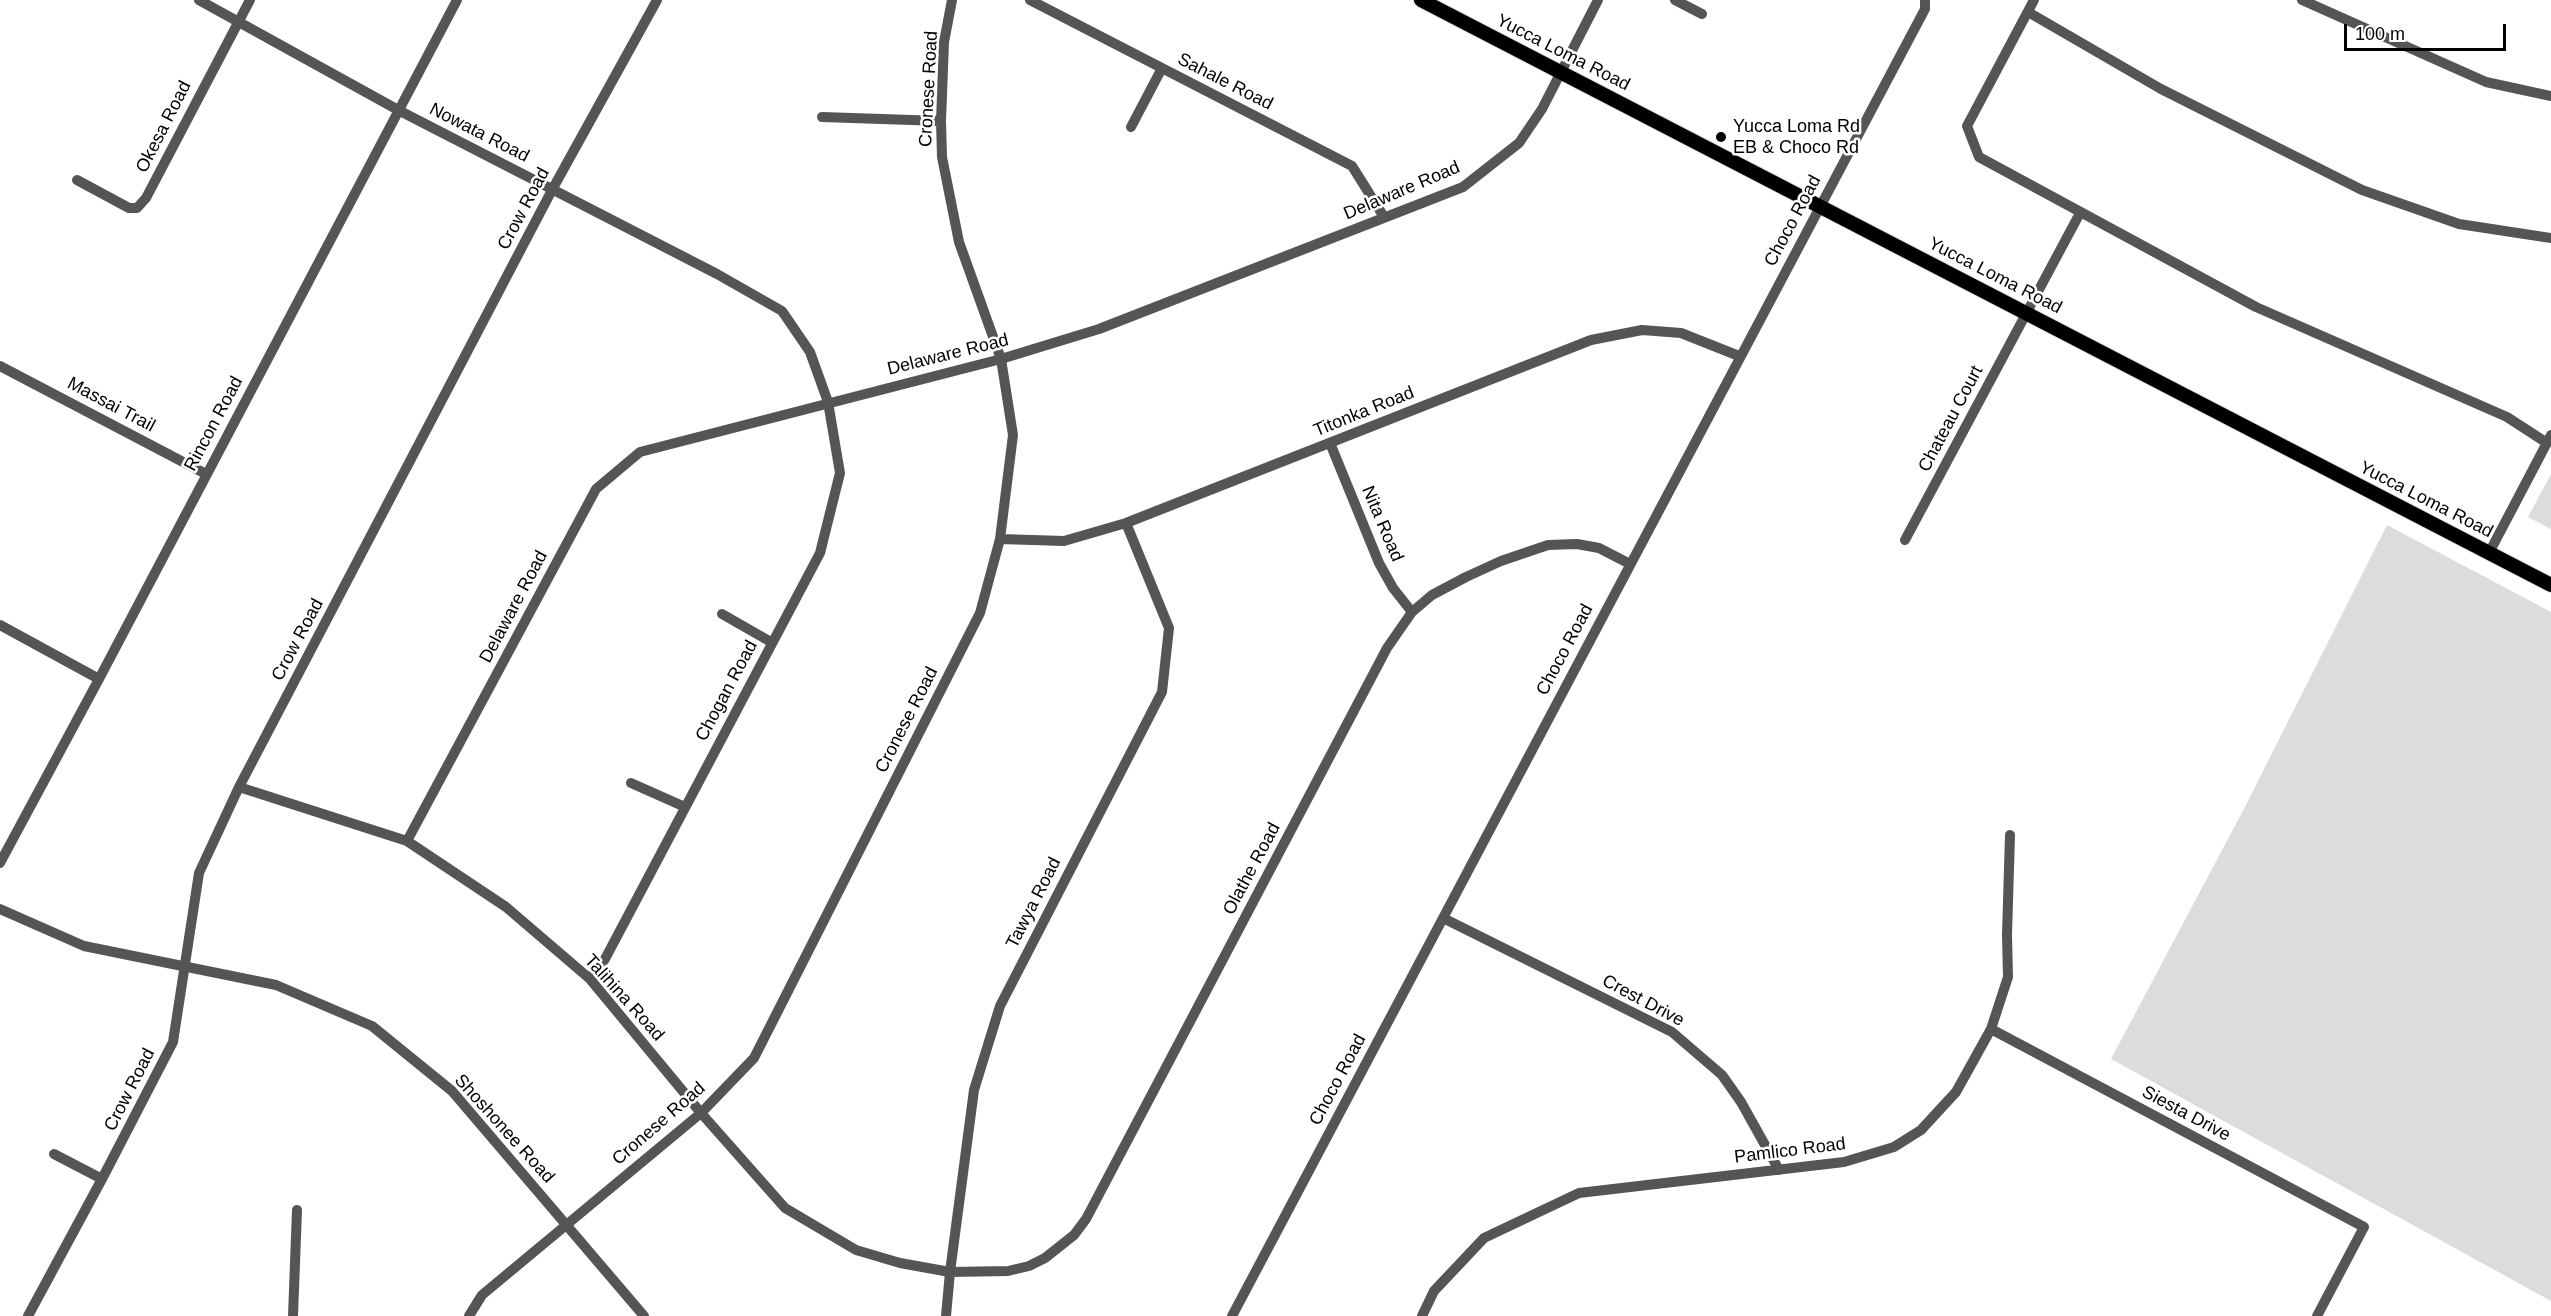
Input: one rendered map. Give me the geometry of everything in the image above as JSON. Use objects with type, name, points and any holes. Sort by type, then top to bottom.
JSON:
[{"type":"main road","name":"Yucca Loma Road","points":[[1421,0],[2551,585]]},
{"type":"street","name":"Nowata Road","points":[[199,0],[400,111],[717,274],[782,310],[810,352],[828,402]]},
{"type":"street","name":"Okesa Road","points":[[77,180],[129,208],[137,208],[146,198],[250,0]]},
{"type":"street","name":"Rincon Road","points":[[0,863],[457,0]]},
{"type":"street","name":"Crow Road","points":[[28,1316],[172,1042],[199,873],[239,787],[552,190],[657,0]]},
{"type":"street","name":"Cronese Road","points":[[469,1316],[482,1294],[701,1113],[754,1058],[980,613],[1000,539],[1013,435],[1001,359],[959,242],[942,157],[944,42],[952,0]]},
{"type":"street","name":"Sahale Road","points":[[1030,0],[1352,166],[1384,217]]},
{"type":"street","name":"Delaware Road","points":[[408,841],[596,489],[640,452],[1001,359],[1099,329],[1463,187],[1519,143],[1542,109],[1598,0]]},
{"type":"street","points":[[1675,0],[1702,14]]},
{"type":"street","name":"Choco Road","points":[[1232,1316],[1925,9],[1925,0]]},
{"type":"street","points":[[2034,0],[1967,126],[1979,157],[2256,307],[2507,417],[2549,439],[2489,553]]},
{"type":"street","points":[[2302,0],[2486,82],[2551,96]]},
{"type":"street","points":[[2028,12],[2161,89],[2362,190],[2459,224],[2551,238]]},
{"type":"street","points":[[1131,127],[1162,68]]},
{"type":"street","points":[[822,117],[941,120]]},
{"type":"street","name":"Chateau Court","points":[[1905,540],[2080,213]]},
{"type":"street","name":"Titonka Road","points":[[1000,539],[1064,541],[1126,523],[1591,340],[1642,330],[1681,333],[1739,356]]},
{"type":"street","name":"Massai Trail","points":[[0,366],[206,474]]},
{"type":"street","name":"Chogan Road","points":[[590,979],[605,959],[820,553],[840,473],[828,402]]},
{"type":"street","name":"Nita Road","points":[[1330,443],[1379,563],[1393,588],[1412,612]]},
{"type":"street","name":"Tawya Road","points":[[946,1316],[974,1090],[1000,1006],[1162,692],[1169,628],[1126,523]]},
{"type":"street","name":"Olathe Road","points":[[950,1272],[988,1272],[1029,1266],[1059,1248],[1074,1235],[1086,1219],[1387,648],[1412,612],[1432,595],[1466,577],[1501,561],[1548,545],[1577,544],[1599,548],[1630,564]]},
{"type":"street","points":[[722,614],[771,642]]},
{"type":"street","points":[[0,626],[99,679]]},
{"type":"street","points":[[630,783],[685,807]]},
{"type":"street","name":"Talihina Road","points":[[239,787],[408,841],[506,907],[590,979],[701,1113],[785,1208],[856,1250],[900,1263],[950,1272]]},
{"type":"street","name":"Pamlico Road","points":[[1422,1316],[1434,1291],[1484,1238],[1579,1193],[1844,1162],[1893,1147],[1922,1130],[1956,1092],[1991,1029],[2008,977],[2010,835]]},
{"type":"street","name":"Shoshonee Road","points":[[0,909],[84,946],[183,968],[276,985],[372,1026],[452,1091],[644,1316]]},
{"type":"street","name":"Crest Drive","points":[[1443,918],[1672,1032],[1722,1075],[1741,1102],[1779,1170]]},
{"type":"street","name":"Siesta Drive","points":[[1991,1029],[2364,1227],[2317,1316]]},
{"type":"street","points":[[54,1154],[102,1179]]},
{"type":"street","points":[[293,1316],[297,1210]]},
{"type":"shaded area","points":[[2551,474],[2551,529],[2528,517]]},
{"type":"shaded area","points":[[2387,525],[2551,612],[2551,1301],[2111,1059],[2246,805]]},
{"type":"place","name":"Yucca Loma Rd EB & Choco Rd","points":[[1721,137]]}]
